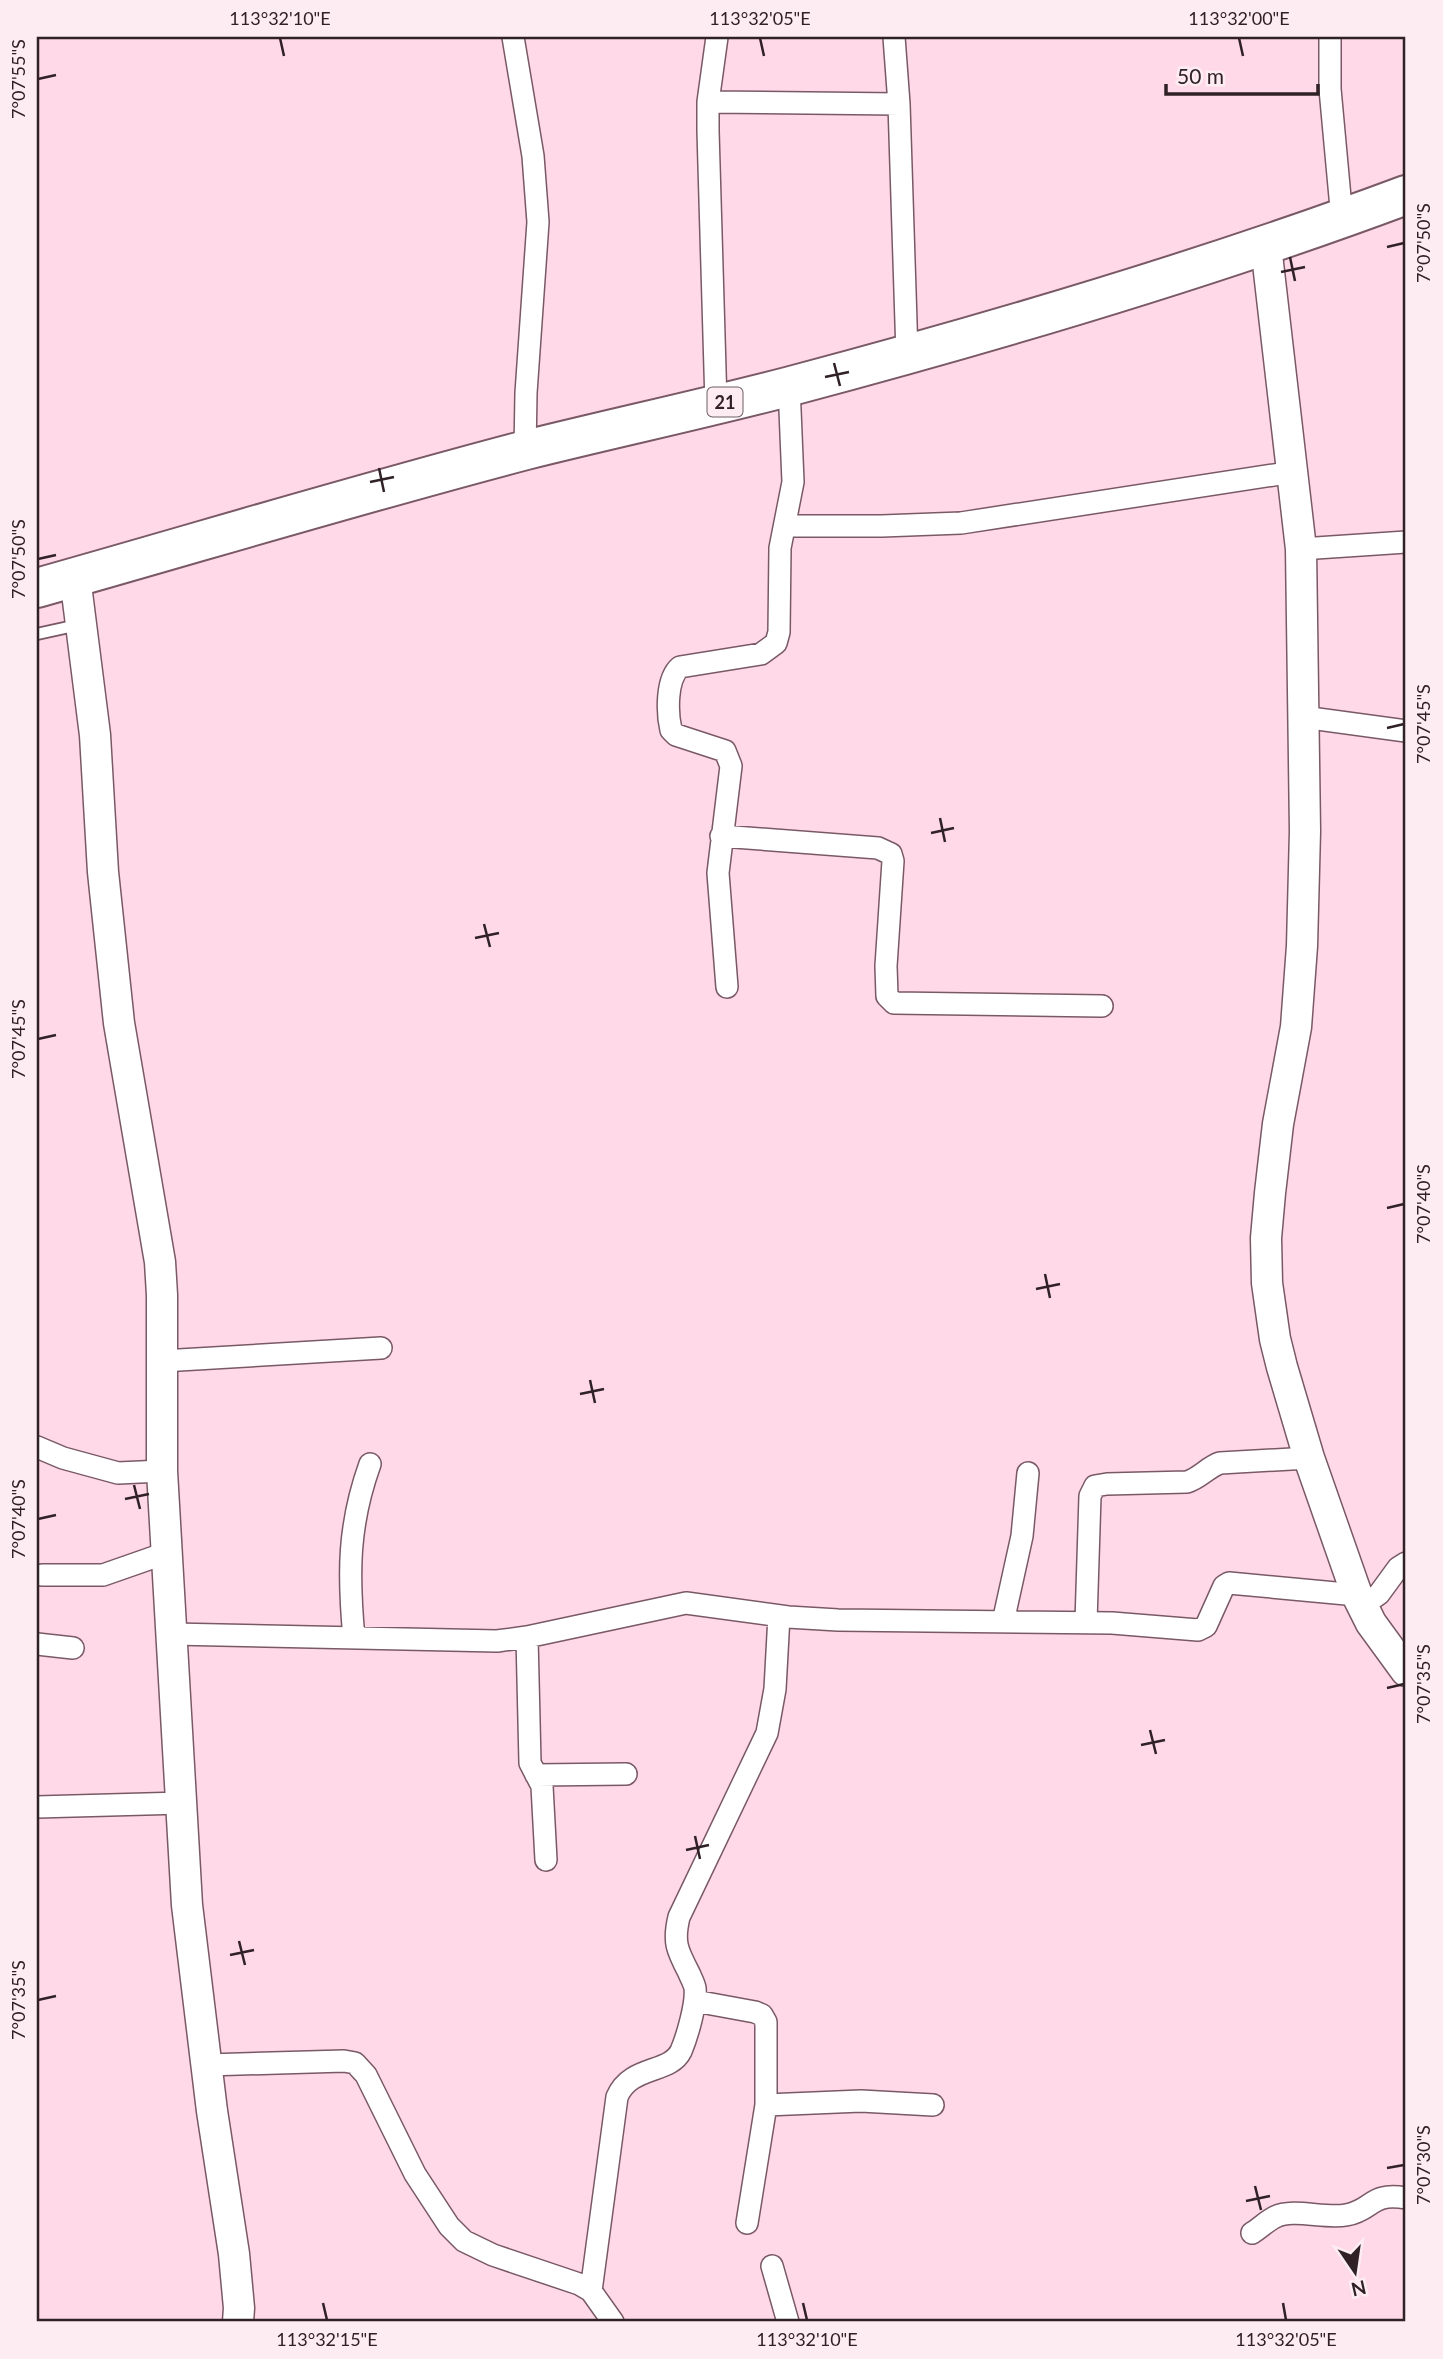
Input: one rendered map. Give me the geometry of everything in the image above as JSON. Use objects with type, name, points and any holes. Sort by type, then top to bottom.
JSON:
[{"type":"highway","name":"21","points":[[37,587],[525,451],[907,354],[1266,246],[1406,195]]},
{"type":"street","points":[[513,37],[533,156],[538,222],[526,393],[525,451]]},
{"type":"street","points":[[716,404],[708,102],[717,37]]},
{"type":"street","points":[[894,37],[907,354]]},
{"type":"street","points":[[1330,37],[1330,89],[1342,219]]},
{"type":"street","points":[[708,102],[898,104]]},
{"type":"street","points":[[1266,246],[1301,549],[1305,831],[1302,946],[1296,1027],[1278,1124],[1266,1238],[1267,1283],[1275,1339],[1309,1458],[1359,1601],[1406,1671]]},
{"type":"street","points":[[727,987],[718,873],[730,758],[725,751],[676,735],[671,730],[670,695],[674,672],[680,667],[761,653],[776,643],[779,632],[780,548],[793,482],[789,386]]},
{"type":"street","points":[[785,526],[961,523],[1293,472]]},
{"type":"street","points":[[1301,549],[1406,542]]},
{"type":"street","points":[[75,577],[94,734],[103,872],[119,1023],[160,1262],[162,1471],[187,1905],[206,2065],[234,2254],[238,2322]]},
{"type":"street","points":[[1303,717],[1406,731]]},
{"type":"street","points":[[722,836],[878,848],[891,854],[893,862],[886,966],[887,996],[894,1003],[1102,1006]]},
{"type":"street","points":[[162,1362],[381,1349]]},
{"type":"street","points":[[37,1447],[63,1458],[118,1473],[162,1471]]},
{"type":"street","points":[[1086,1622],[1090,1496],[1095,1486],[1107,1483],[1174,1484],[1194,1480],[1220,1463],[1309,1458]]},
{"type":"street","points":[[354,1638],[350,1582],[351,1540],[355,1512],[370,1464]]},
{"type":"street","points":[[1003,1622],[1022,1536],[1028,1474]]},
{"type":"street","points":[[42,1575],[103,1575],[166,1553]]},
{"type":"street","points":[[172,1634],[498,1640],[527,1637],[686,1603],[838,1620],[1086,1622],[1202,1629],[1224,1586],[1229,1583],[1359,1601],[1379,1594],[1398,1568],[1406,1563]]},
{"type":"street","points":[[591,2291],[617,2097],[621,2087],[629,2079],[679,2055],[695,2001],[694,1985],[676,1949],[676,1929],[679,1917],[767,1733],[784,1616]]},
{"type":"street","points":[[527,1637],[530,1763],[542,1786],[546,1860]]},
{"type":"street","points":[[37,1644],[73,1648]]},
{"type":"street","points":[[537,1775],[626,1774]]},
{"type":"street","points":[[37,1807],[182,1802]]},
{"type":"street","points":[[695,2001],[755,2012],[762,2015],[766,2022],[766,2105],[747,2223]]},
{"type":"street","points":[[206,2065],[344,2061],[355,2063],[366,2076],[415,2174],[449,2226],[464,2241],[494,2255],[566,2278],[591,2291],[613,2322]]},
{"type":"street","points":[[766,2105],[861,2102],[933,2105]]},
{"type":"street","points":[[1252,2233],[1277,2216],[1349,2215],[1381,2197],[1390,2195],[1406,2198]]},
{"type":"street","points":[[772,2266],[788,2322]]},
{"type":"lane","points":[[37,634],[81,624]]}]
